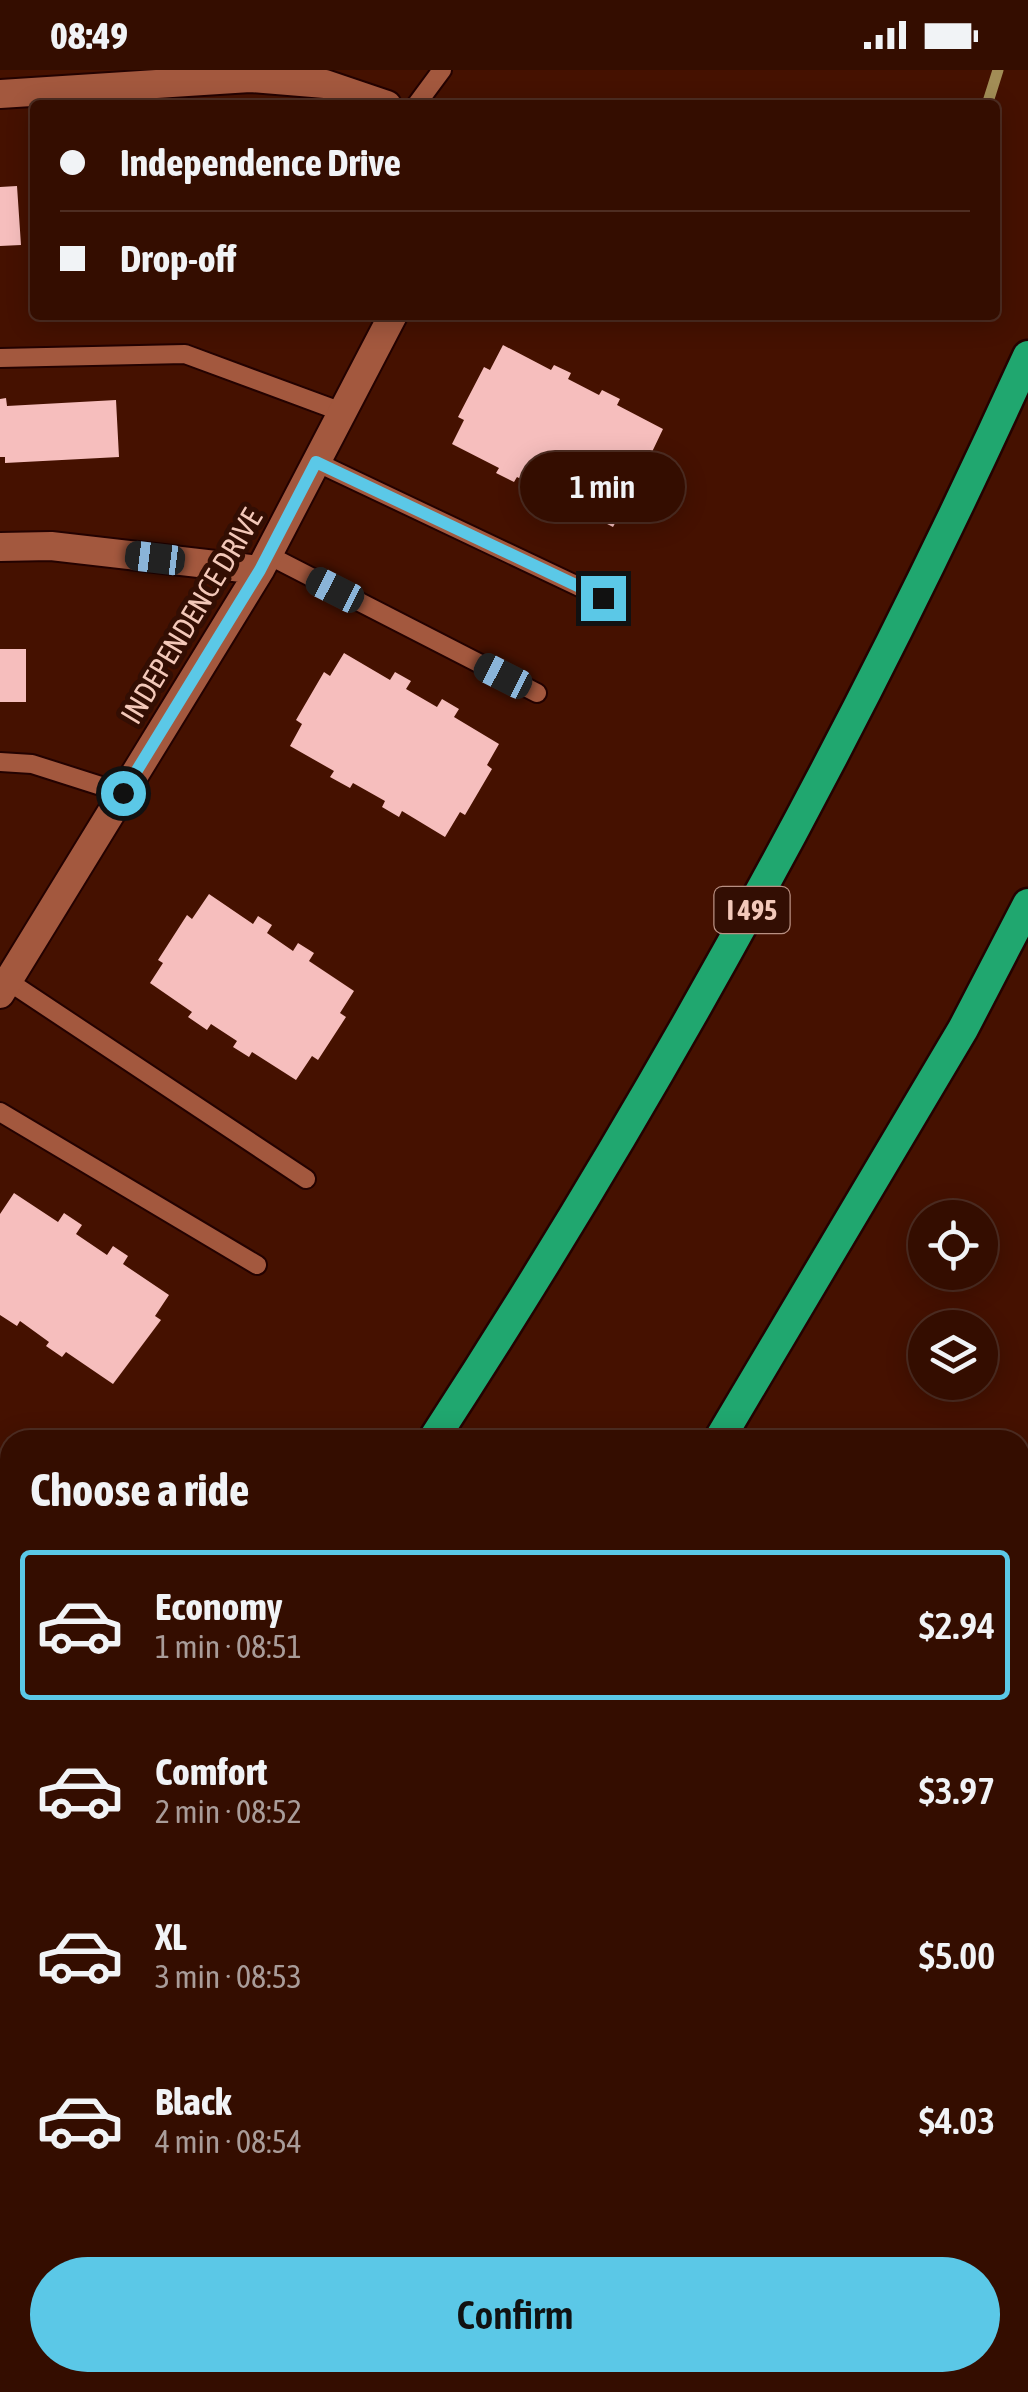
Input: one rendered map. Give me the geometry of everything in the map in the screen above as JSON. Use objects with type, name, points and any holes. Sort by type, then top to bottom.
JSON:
[{"type":"highway","name":"I 495","points":[[440,1430],[559,1242],[770,879],[901,622],[1028,356]]},
{"type":"highway","points":[[725,1430],[963,1029],[1028,904]]},
{"type":"highway","points":[[963,1029],[1028,942]]},
{"type":"street","points":[[0,94],[250,78],[324,84],[372,100]]},
{"type":"street","name":"INDEPENDENCE DRIVE","points":[[4,988],[264,563],[390,320]]},
{"type":"street","points":[[0,547],[51,546],[264,563]]},
{"type":"lane","points":[[420,100],[442,70]]},
{"type":"lane","points":[[0,358],[185,354],[342,412]]},
{"type":"lane","points":[[316,462],[603,598]]},
{"type":"lane","points":[[264,563],[536,693]]},
{"type":"lane","points":[[0,762],[32,764],[123,793]]},
{"type":"lane","points":[[4,988],[306,1180]]},
{"type":"lane","points":[[0,1112],[257,1265]]},
{"type":"building","points":[[17,186],[21,245],[0,246],[0,187]]},
{"type":"building","points":[[503,345],[551,370],[554,365],[571,373],[568,379],[599,395],[602,390],[620,399],[617,405],[663,429],[652,452],[657,455],[631,506],[626,503],[613,527],[566,503],[563,508],[546,499],[549,494],[517,477],[514,482],[496,473],[499,468],[452,444],[464,420],[458,417],[484,367],[490,370]]},
{"type":"building","points":[[6,398],[7,406],[116,400],[119,457],[5,463],[5,457],[0,457],[0,399]]},
{"type":"building","points":[[0,649],[26,649],[26,702],[0,702]]},
{"type":"building","points":[[344,653],[390,680],[395,672],[411,681],[406,689],[437,707],[442,699],[459,709],[454,717],[499,744],[487,765],[492,769],[465,815],[460,812],[445,837],[402,811],[399,817],[382,807],[385,801],[353,783],[350,788],[330,777],[334,771],[290,746],[302,724],[296,720],[324,672],[330,676]]},
{"type":"building","points":[[209,894],[253,924],[258,916],[272,925],[267,933],[293,951],[298,943],[314,953],[309,961],[354,991],[340,1013],[346,1017],[318,1060],[312,1056],[296,1080],[252,1052],[249,1057],[233,1047],[237,1041],[211,1024],[207,1030],[188,1017],[192,1012],[150,983],[163,963],[158,960],[187,915],[192,919]]},
{"type":"building","points":[[14,1193],[58,1222],[64,1213],[82,1225],[76,1234],[107,1255],[113,1246],[128,1256],[123,1264],[169,1295],[155,1316],[161,1320],[113,1384],[66,1352],[62,1357],[20,1321],[17,1326],[0,1315],[0,1214]]},
{"type":"waterway","points":[[989,100],[998,70]]},
{"type":"route","points":[[123,793],[260,570],[316,462],[603,598]]}]
